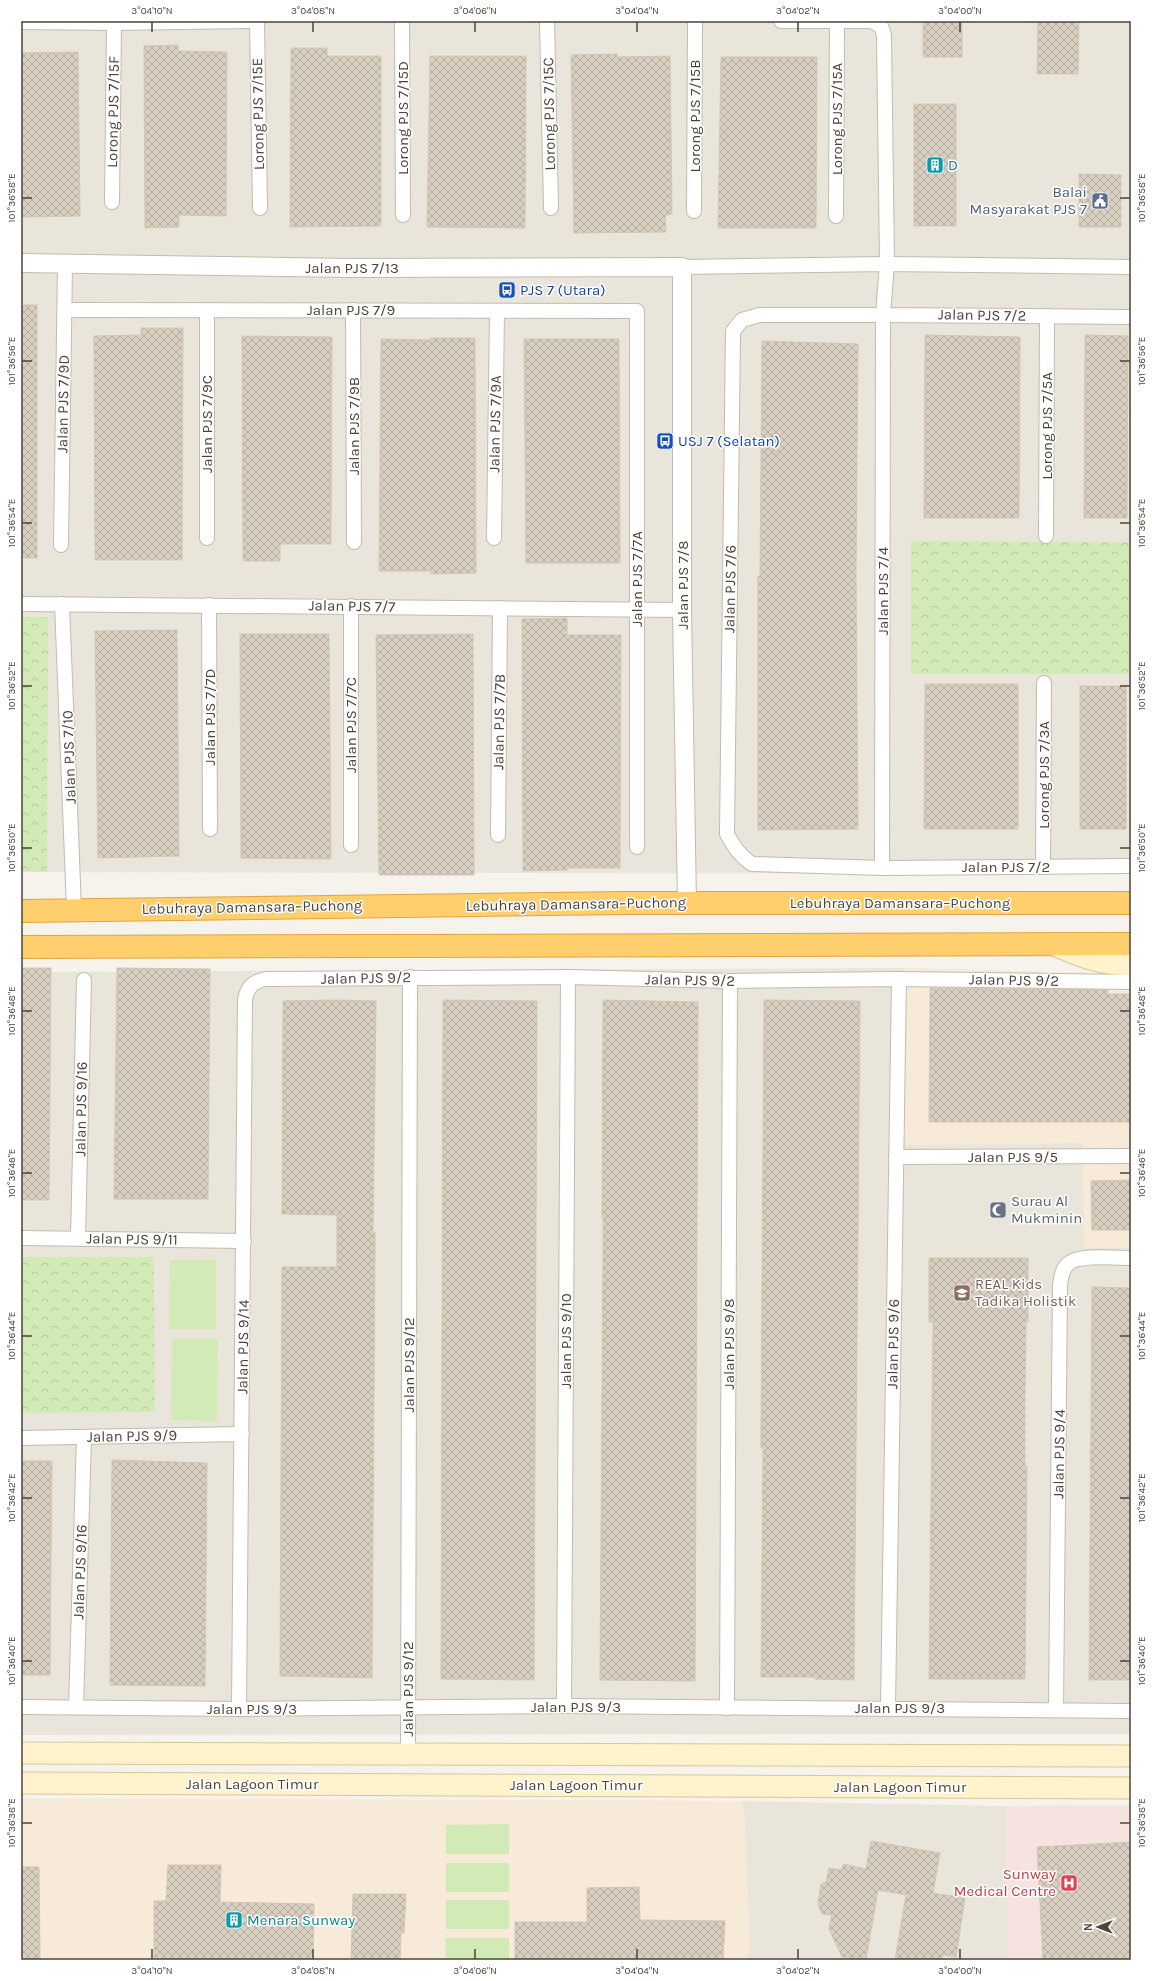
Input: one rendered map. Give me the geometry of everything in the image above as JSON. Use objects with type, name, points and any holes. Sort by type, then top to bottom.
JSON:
[{"type":"highway","name":"Lebuhraya Damansara–Puchong","points":[[21,911],[74,909],[687,903],[1131,904]]},
{"type":"highway","points":[[21,947],[1131,944]]},
{"type":"main road","points":[[1052,944],[1078,956],[1109,964],[1128,976]]},
{"type":"main road","name":"Jalan Lagoon Timur","points":[[21,1753],[1131,1756]]},
{"type":"main road","points":[[85,1753],[85,1784]]},
{"type":"main road","name":"Jalan Lagoon Timur","points":[[21,1783],[1131,1788]]},
{"type":"street","points":[[21,22],[114,23],[250,21]]},
{"type":"street","name":"Lorong PJS 7/15E","points":[[257,21],[260,208]]},
{"type":"street","name":"Lorong PJS 7/15D","points":[[402,21],[403,214]]},
{"type":"street","name":"Lorong PJS 7/15C","points":[[547,21],[551,208]]},
{"type":"street","name":"Lorong PJS 7/15B","points":[[694,211],[695,21]]},
{"type":"street","points":[[781,21],[871,21],[880,26],[884,35],[887,264],[883,315]]},
{"type":"street","name":"Lorong PJS 7/15A","points":[[836,216],[837,22]]},
{"type":"street","name":"Lorong PJS 7/15F","points":[[112,202],[114,23]]},
{"type":"street","name":"Jalan PJS 7/13","points":[[21,263],[351,268],[682,267]]},
{"type":"street","name":"Jalan PJS 7/9D","points":[[61,545],[65,263]]},
{"type":"street","points":[[682,267],[887,264],[1131,267]]},
{"type":"street","name":"Jalan PJS 7/8","points":[[682,267],[682,610],[687,903]]},
{"type":"street","name":"Jalan PJS 7/9","points":[[64,310],[637,311]]},
{"type":"street","name":"Jalan PJS 7/9C","points":[[207,310],[207,538]]},
{"type":"street","name":"Jalan PJS 7/9B","points":[[354,310],[354,542]]},
{"type":"street","name":"Jalan PJS 7/9A","points":[[494,538],[497,310]]},
{"type":"street","name":"Jalan PJS 7/7A","points":[[637,311],[637,847]]},
{"type":"street","name":"Jalan PJS 7/2","points":[[883,315],[1131,317]]},
{"type":"street","name":"Jalan PJS 7/4","points":[[882,868],[883,315]]},
{"type":"street","name":"Jalan PJS 7/6","points":[[882,868],[752,864],[741,857],[727,834],[733,331],[742,320],[759,316],[883,315]]},
{"type":"street","name":"Lorong PJS 7/5A","points":[[1046,536],[1047,316]]},
{"type":"street","name":"Jalan PJS 7/7","points":[[21,604],[682,610]]},
{"type":"street","name":"Jalan PJS 7/10","points":[[62,604],[74,909]]},
{"type":"street","name":"Jalan PJS 7/7D","points":[[209,605],[210,829]]},
{"type":"street","name":"Jalan PJS 7/7C","points":[[351,606],[351,845]]},
{"type":"street","name":"Jalan PJS 7/7B","points":[[498,835],[500,608]]},
{"type":"street","name":"Lorong PJS 7/3A","points":[[1044,684],[1044,867]]},
{"type":"street","name":"Jalan PJS 7/2","points":[[882,868],[1131,866]]},
{"type":"street","name":"Jalan PJS 9/2","points":[[250,985],[265,979],[410,977],[568,977],[730,981],[1128,976]]},
{"type":"street","name":"Jalan PJS 9/12","points":[[408,1753],[410,977]]},
{"type":"street","name":"Jalan PJS 9/10","points":[[564,1706],[568,977]]},
{"type":"street","name":"Jalan PJS 9/6","points":[[888,1708],[898,979]]},
{"type":"street","name":"Jalan PJS 9/16","points":[[78,1238],[84,980]]},
{"type":"street","name":"Jalan PJS 9/8","points":[[727,1708],[730,981]]},
{"type":"street","name":"Jalan PJS 9/14","points":[[239,1710],[245,1000],[246,992],[250,985]]},
{"type":"street","name":"Jalan PJS 9/5","points":[[896,1157],[1131,1156]]},
{"type":"street","name":"Jalan PJS 9/11","points":[[21,1238],[244,1241]]},
{"type":"street","name":"Jalan PJS 9/4","points":[[1056,1710],[1060,1285],[1062,1274],[1067,1264],[1076,1259],[1131,1258]]},
{"type":"street","name":"Jalan PJS 9/9","points":[[21,1438],[242,1434]]},
{"type":"street","name":"Jalan PJS 9/16","points":[[76,1707],[84,1436]]},
{"type":"street","name":"Jalan PJS 9/3","points":[[21,1707],[239,1710],[564,1706],[1131,1711]]},
{"type":"shaded area","points":[[21,21],[1131,21],[1131,874],[21,872]]},
{"type":"shaded area","points":[[903,968],[1131,974],[1131,1734],[21,1735],[21,972]]},
{"type":"shaded area","points":[[903,968],[1131,974],[1131,1248],[1084,1248],[1083,1143],[901,1145]]},
{"type":"shaded area","points":[[21,1798],[742,1801],[745,1822],[750,1951],[745,1960],[21,1960]]},
{"type":"shaded area","points":[[556,1801],[742,1801],[1006,1806],[1131,1805],[1131,1960],[21,1960]]},
{"type":"shaded area","name":"Sunway Medical Centre","points":[[1131,1805],[1131,1960],[1008,1960],[1006,1806]]},
{"type":"green space","points":[[911,541],[1131,542],[1131,674],[911,674]]},
{"type":"green space","points":[[21,617],[48,617],[47,872],[21,871]]},
{"type":"green space","points":[[21,1257],[154,1257],[155,1412],[21,1413]]},
{"type":"green space","points":[[170,1260],[216,1260],[216,1329],[169,1329]]},
{"type":"green space","points":[[172,1339],[218,1339],[217,1421],[171,1420]]},
{"type":"green space","points":[[509,1824],[509,1854],[446,1854],[446,1825]]},
{"type":"green space","points":[[446,1863],[509,1863],[509,1892],[446,1892]]},
{"type":"green space","points":[[446,1900],[509,1900],[509,1929],[446,1929]]},
{"type":"green space","points":[[445,1938],[509,1938],[509,1960],[446,1960]]},
{"type":"building","points":[[923,21],[962,21],[962,57],[923,57]]},
{"type":"building","points":[[1038,21],[1079,21],[1078,74],[1037,74]]},
{"type":"building","points":[[178,45],[178,51],[227,52],[226,216],[179,215],[179,227],[145,228],[144,46]]},
{"type":"building","points":[[291,48],[327,48],[327,56],[381,56],[381,226],[290,227]]},
{"type":"building","points":[[78,52],[80,216],[21,217],[21,53]]},
{"type":"building","points":[[617,54],[617,57],[670,56],[672,214],[665,215],[666,232],[574,233],[571,55]]},
{"type":"building","points":[[430,56],[526,56],[525,228],[427,227]]},
{"type":"building","points":[[721,57],[817,57],[816,228],[718,228]]},
{"type":"building","name":"D","points":[[914,104],[956,104],[956,226],[914,226]]},
{"type":"building","name":"Balai Masyarakat PJS 7","points":[[1079,174],[1121,175],[1121,227],[1079,227]]},
{"type":"building","points":[[21,305],[37,305],[37,558],[21,558]]},
{"type":"building","points":[[141,328],[183,328],[182,560],[95,560],[94,336],[141,335]]},
{"type":"building","points":[[925,335],[1020,337],[1019,518],[924,518]]},
{"type":"building","points":[[1085,335],[1128,336],[1127,518],[1084,518]]},
{"type":"building","points":[[242,336],[332,337],[331,544],[280,544],[280,561],[243,561]]},
{"type":"building","points":[[430,338],[475,338],[476,573],[431,574],[431,571],[379,571],[381,339],[430,340]]},
{"type":"building","points":[[524,339],[619,339],[620,563],[526,563]]},
{"type":"building","points":[[762,341],[858,344],[856,575],[858,829],[758,830],[758,576],[760,576]]},
{"type":"building","points":[[567,618],[567,635],[621,635],[620,868],[568,868],[568,870],[523,871],[522,619]]},
{"type":"building","points":[[177,630],[179,856],[98,858],[95,631]]},
{"type":"building","points":[[240,634],[329,634],[331,859],[241,858]]},
{"type":"building","points":[[473,634],[474,875],[379,875],[376,635]]},
{"type":"building","points":[[925,684],[1018,684],[1018,829],[924,829]]},
{"type":"building","points":[[1080,686],[1126,686],[1126,829],[1080,829]]},
{"type":"building","points":[[21,968],[51,968],[49,1200],[21,1200]]},
{"type":"building","points":[[117,968],[210,969],[208,1199],[114,1199]]},
{"type":"building","points":[[930,988],[1108,990],[1108,994],[1131,994],[1131,1122],[929,1122]]},
{"type":"building","points":[[443,1000],[537,1001],[534,1680],[441,1679]]},
{"type":"building","points":[[603,1000],[698,1002],[695,1681],[600,1680]]},
{"type":"building","points":[[764,1000],[860,1001],[854,1680],[815,1679],[815,1677],[761,1677]]},
{"type":"building","points":[[283,1001],[376,1001],[373,1232],[375,1232],[375,1250],[372,1678],[280,1676],[282,1267],[337,1267],[337,1215],[282,1214]]},
{"type":"building","points":[[1131,1180],[1131,1230],[1092,1230],[1091,1181]]},
{"type":"building","points":[[929,1258],[1028,1258],[1028,1322],[1026,1322],[1025,1397],[1025,1466],[1027,1466],[1025,1679],[929,1679],[933,1322],[929,1322]]},
{"type":"building","points":[[1092,1287],[1131,1288],[1131,1680],[1089,1680]]},
{"type":"building","points":[[112,1460],[207,1463],[205,1686],[110,1685]]},
{"type":"building","points":[[21,1461],[52,1461],[50,1675],[21,1675]]},
{"type":"building","points":[[871,1841],[940,1853],[933,1893],[965,1898],[956,1957],[942,1955],[942,1960],[895,1960],[906,1895],[878,1890],[866,1960],[842,1957],[829,1929],[832,1915],[822,1914],[818,1904],[821,1884],[826,1882],[829,1868],[842,1870],[843,1864],[866,1869]]},
{"type":"building","points":[[1131,1842],[1131,1960],[1043,1960],[1037,1847]]},
{"type":"building","name":"Menara Sunway","points":[[168,1865],[221,1865],[220,1902],[314,1904],[313,1960],[154,1960],[154,1901],[166,1901]]},
{"type":"building","points":[[21,1867],[39,1867],[40,1960],[21,1960]]},
{"type":"building","points":[[639,1887],[640,1920],[725,1921],[723,1960],[515,1960],[515,1922],[587,1922],[587,1888]]},
{"type":"building","points":[[353,1894],[406,1894],[404,1933],[401,1933],[400,1960],[351,1960]]},
{"type":"place","name":"D","points":[[935,165]]},
{"type":"place","name":"Balai Masyarakat PJS 7","points":[[1100,201]]},
{"type":"place","name":"PJS 7 (Utara)","points":[[507,290]]},
{"type":"place","name":"USJ 7 (Selatan)","points":[[665,441]]},
{"type":"place","name":"Surau Al Mukminin","points":[[998,1210]]},
{"type":"place","name":"REAL Kids Tadika Holistik","points":[[962,1293]]},
{"type":"place","name":"Sunway Medical Centre","points":[[1069,1883]]},
{"type":"place","name":"Menara Sunway","points":[[234,1920]]}]
